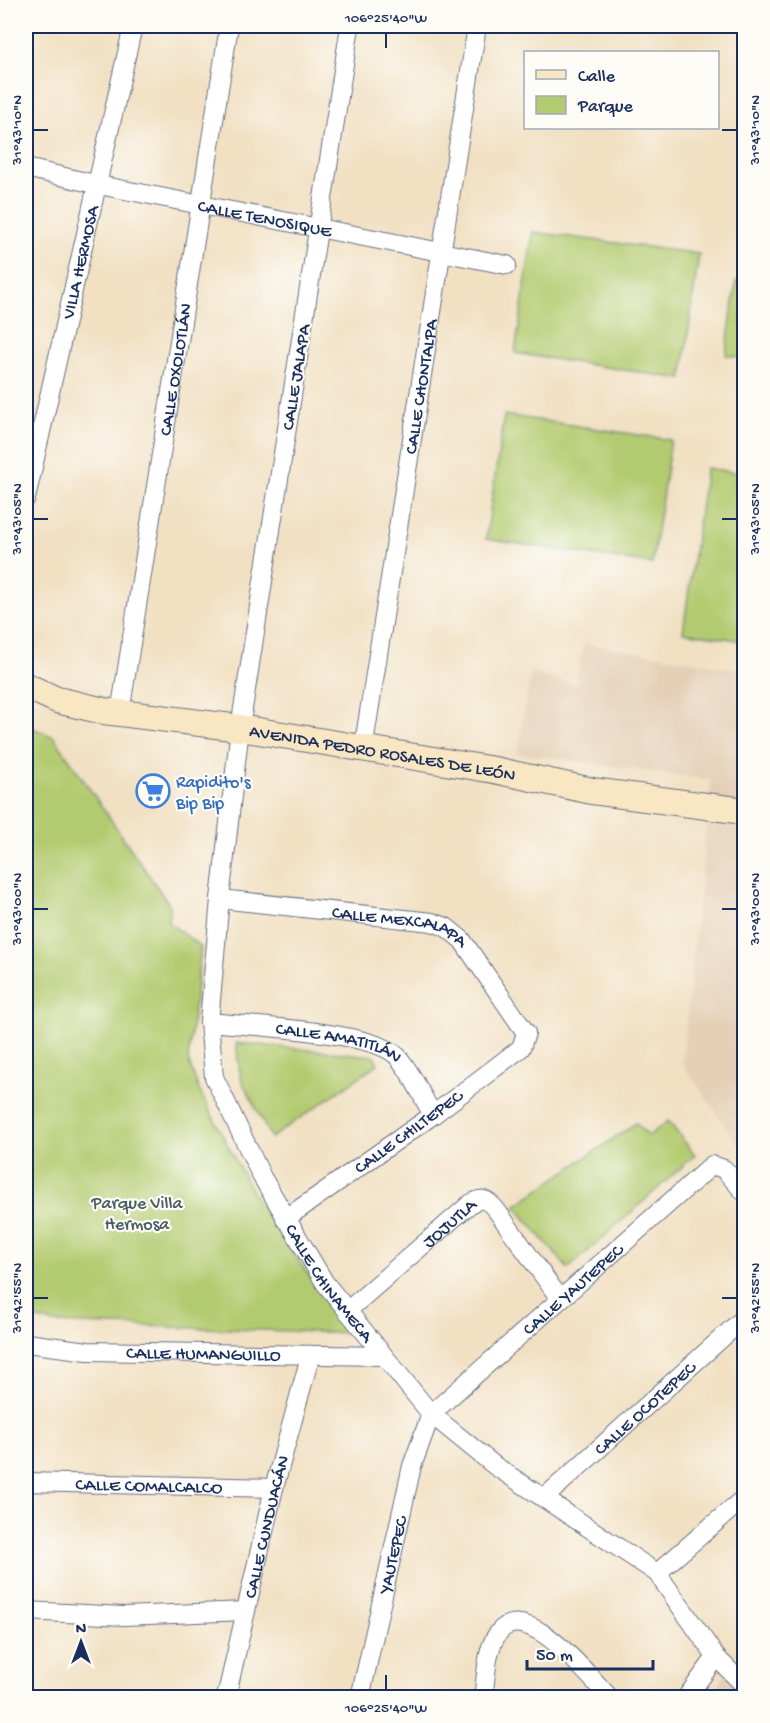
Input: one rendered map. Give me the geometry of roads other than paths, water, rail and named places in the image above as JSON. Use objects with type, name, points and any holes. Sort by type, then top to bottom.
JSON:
[{"type":"main road","name":"AVENIDA PEDRO ROSALES DE LEÓN","points":[[26,686],[79,707],[240,728],[494,770],[592,790],[744,811]]},
{"type":"street","name":"VILLA HERMOSA","points":[[26,498],[99,185],[133,26]]},
{"type":"street","name":"CALLE OXOLOTLÁN","points":[[120,713],[230,26]]},
{"type":"street","name":"CALLE JALAPA","points":[[240,728],[350,26]]},
{"type":"street","name":"CALLE CHONTALPA","points":[[363,750],[477,26]]},
{"type":"street","name":"CALLE TENOSIQUE","points":[[26,168],[99,185],[318,226],[441,254],[507,265]]},
{"type":"street","name":"CALLE CHINAMECA","points":[[240,728],[220,899],[209,1022],[214,1077],[233,1121],[285,1219],[325,1283],[431,1414],[495,1466],[657,1573],[716,1657],[742,1678]]},
{"type":"street","name":"CALLE MEXCALAPA","points":[[220,899],[432,922],[446,927],[462,940],[523,1026],[526,1038]]},
{"type":"street","name":"CALLE AMATITLÁN","points":[[209,1022],[369,1041],[386,1048],[398,1057],[433,1115]]},
{"type":"street","name":"CALLE CHILTEPEC","points":[[285,1219],[433,1115],[521,1048],[526,1038]]},
{"type":"street","name":"CALLE YAUTEPEC","points":[[431,1414],[712,1165],[724,1169],[744,1192]]},
{"type":"street","name":"JOJUTLA","points":[[347,1311],[470,1204],[482,1199],[488,1200],[497,1211],[560,1299]]},
{"type":"street","name":"CALLE OCOTEPEC","points":[[544,1498],[744,1318]]},
{"type":"street","name":"CALLE HUMANGUILLO","points":[[26,1343],[40,1347],[88,1351],[310,1357],[384,1356]]},
{"type":"street","name":"CALLE CUNDUACÁN","points":[[226,1698],[274,1488],[310,1357]]},
{"type":"street","name":"YAUTEPEC","points":[[360,1698],[412,1466],[431,1414]]},
{"type":"street","name":"CALLE COMALCALCO","points":[[26,1482],[274,1488]]},
{"type":"street","points":[[657,1573],[744,1498]]},
{"type":"street","points":[[26,1611],[124,1616],[246,1611]]},
{"type":"street","points":[[483,1698],[495,1638],[509,1626],[523,1623],[536,1627],[548,1636],[610,1698]]},
{"type":"street","points":[[686,1698],[716,1657]]},
{"type":"place","name":"Rapidito's Bip Bip","points":[[153,791]]},
{"type":"park label","name":"Parque Villa Hermosa","points":[[137,1212]]}]
